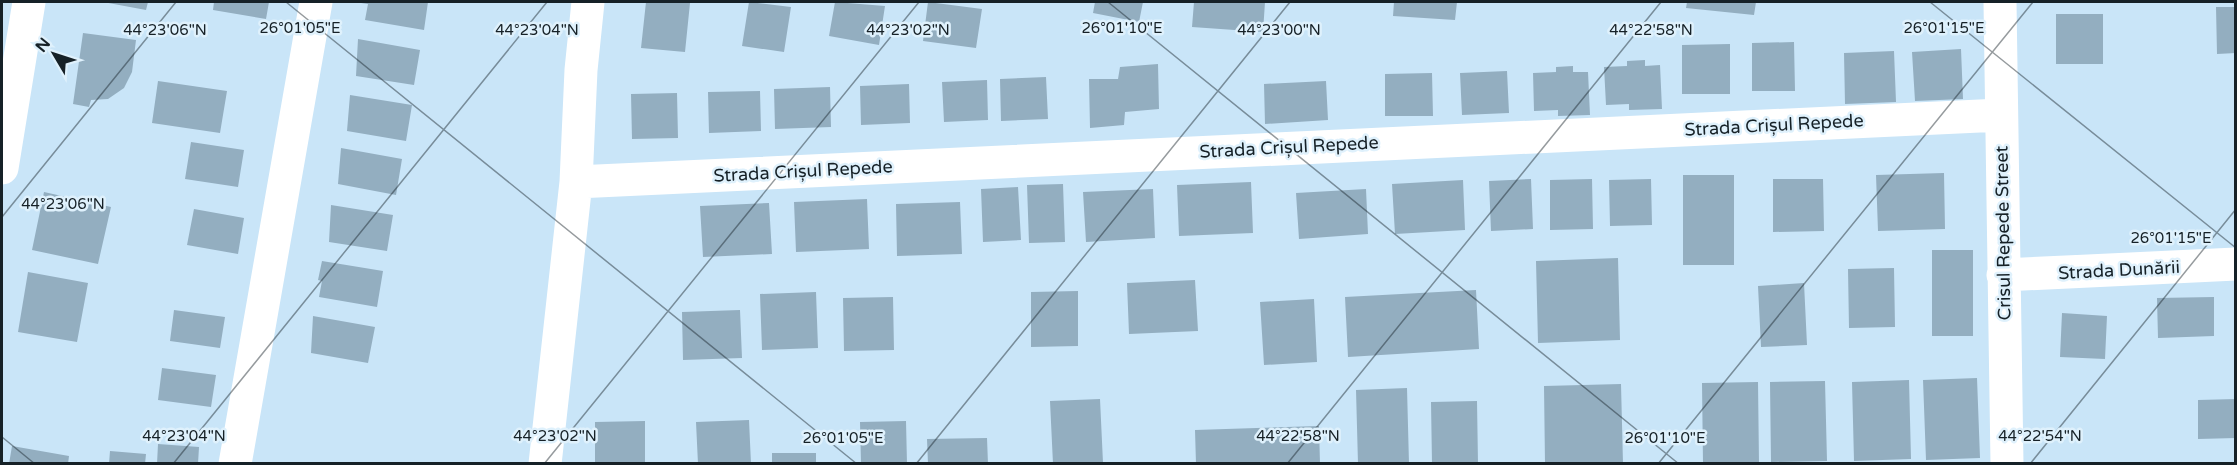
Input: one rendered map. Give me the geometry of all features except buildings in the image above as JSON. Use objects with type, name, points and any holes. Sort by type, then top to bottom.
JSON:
[{"type":"street","points":[[2,168],[9,77],[29,2]]},
{"type":"street","points":[[235,464],[316,2]]},
{"type":"street","points":[[545,464],[576,182],[581,70],[588,2]]},
{"type":"street","name":"Crisul Repede Street","points":[[2000,2],[2007,464]]},
{"type":"street","name":"Strada Crișul Repede","points":[[576,182],[2001,115]]},
{"type":"street","name":"Strada Dunării","points":[[2003,275],[2235,264]]}]
